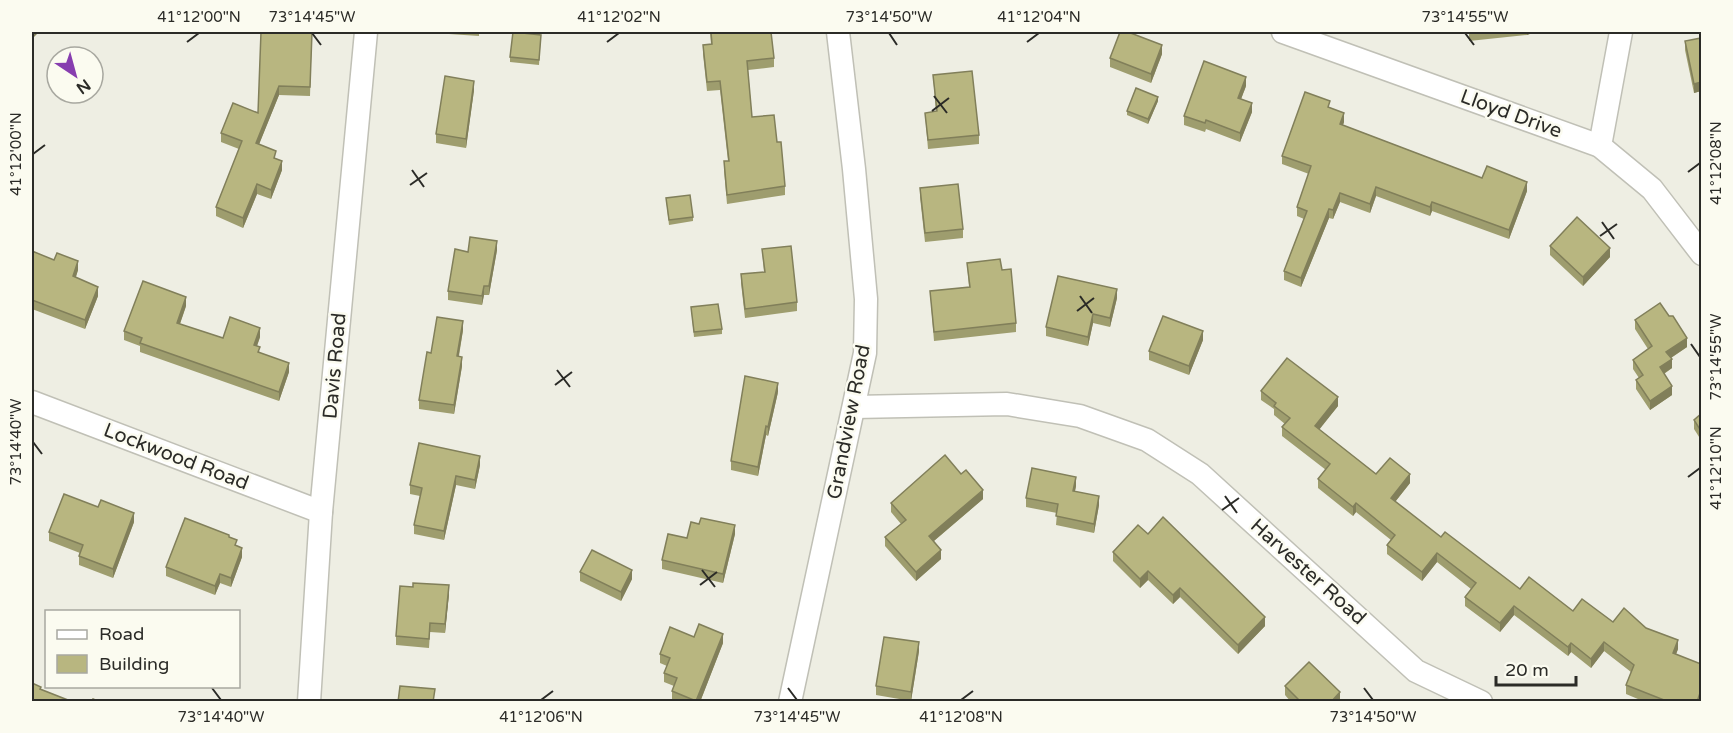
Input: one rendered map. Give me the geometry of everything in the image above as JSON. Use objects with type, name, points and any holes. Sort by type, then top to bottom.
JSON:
[{"type":"street","name":"Davis Road","points":[[309,702],[321,512],[366,32]]},
{"type":"street","name":"Grandview Road","points":[[790,702],[865,353],[866,299],[838,32]]},
{"type":"street","name":"Lloyd Drive","points":[[1282,32],[1600,146],[1652,189],[1701,254]]},
{"type":"street","points":[[1600,146],[1621,32]]},
{"type":"street","name":"Lockwood Road","points":[[32,402],[321,512]]},
{"type":"street","name":"Harvester Road","points":[[854,407],[1007,404],[1080,416],[1147,440],[1200,474],[1416,672],[1481,702]]},
{"type":"building","points":[[261,32],[312,32],[310,87],[279,86],[256,143],[276,151],[274,158],[282,161],[271,190],[257,184],[243,218],[216,207],[242,141],[221,133],[233,103],[258,113]]},
{"type":"building","points":[[513,32],[541,35],[539,60],[510,57]]},
{"type":"building","points":[[711,32],[771,32],[774,58],[747,61],[752,117],[774,115],[777,142],[781,142],[785,186],[727,195],[724,161],[729,161],[720,81],[707,82],[703,45],[712,44]]},
{"type":"building","points":[[1120,32],[1128,32],[1162,45],[1151,74],[1110,58]]},
{"type":"building","points":[[1701,38],[1701,82],[1694,84],[1685,41]]},
{"type":"building","points":[[1204,61],[1246,77],[1238,98],[1252,103],[1240,133],[1206,120],[1205,123],[1184,116]]},
{"type":"building","points":[[972,71],[979,135],[928,140],[925,113],[937,111],[933,75]]},
{"type":"building","points":[[445,76],[474,81],[466,139],[436,134]]},
{"type":"building","points":[[1136,88],[1158,97],[1148,119],[1127,111]]},
{"type":"building","points":[[1305,92],[1330,101],[1328,107],[1344,113],[1340,124],[1482,178],[1487,166],[1527,182],[1509,230],[1432,202],[1430,207],[1376,187],[1370,204],[1340,193],[1333,210],[1329,209],[1301,278],[1284,271],[1307,211],[1297,207],[1311,166],[1282,156]]},
{"type":"building","points":[[958,184],[963,229],[925,233],[920,188]]},
{"type":"building","points":[[690,195],[693,217],[669,220],[666,198]]},
{"type":"building","points":[[1577,217],[1610,248],[1583,277],[1550,246]]},
{"type":"building","points":[[470,237],[497,241],[489,286],[484,286],[482,296],[448,291],[455,249],[468,252]]},
{"type":"building","points":[[791,246],[797,302],[745,309],[741,274],[765,272],[762,249]]},
{"type":"building","points":[[32,251],[54,260],[57,253],[78,261],[73,276],[98,287],[85,320],[32,300]]},
{"type":"building","points":[[1000,259],[1002,270],[1011,269],[1016,323],[934,332],[930,291],[970,287],[967,263]]},
{"type":"building","points":[[1058,276],[1117,289],[1110,318],[1093,314],[1088,337],[1046,327]]},
{"type":"building","points":[[143,281],[186,297],[177,323],[223,338],[230,317],[260,328],[254,345],[260,347],[258,352],[289,363],[279,392],[140,343],[142,338],[124,331]]},
{"type":"building","points":[[1660,303],[1669,316],[1673,316],[1687,338],[1666,352],[1672,359],[1660,367],[1672,386],[1650,401],[1636,380],[1643,375],[1633,360],[1652,346],[1635,320]]},
{"type":"building","points":[[718,304],[722,329],[694,332],[691,307]]},
{"type":"building","points":[[1163,316],[1203,331],[1189,366],[1149,351]]},
{"type":"building","points":[[437,317],[463,321],[457,356],[462,357],[454,405],[419,400],[427,352],[431,353]]},
{"type":"building","points":[[1287,358],[1338,397],[1315,426],[1376,474],[1390,458],[1410,474],[1391,498],[1441,537],[1445,532],[1520,589],[1529,577],[1573,611],[1582,599],[1613,622],[1624,608],[1646,628],[1678,640],[1673,653],[1701,664],[1701,690],[1697,702],[1669,702],[1626,685],[1634,665],[1604,642],[1591,659],[1571,643],[1568,647],[1514,606],[1500,623],[1465,597],[1476,583],[1437,553],[1422,572],[1387,545],[1395,535],[1356,503],[1353,507],[1318,479],[1330,464],[1282,427],[1290,418],[1274,406],[1276,403],[1261,391]]},
{"type":"building","points":[[745,376],[778,383],[758,467],[731,461]]},
{"type":"building","points":[[1701,414],[1701,431],[1694,420]]},
{"type":"building","points":[[419,443],[480,456],[475,480],[456,476],[444,531],[414,525],[422,488],[410,485]]},
{"type":"building","points":[[945,455],[961,474],[966,470],[983,490],[929,536],[941,550],[916,572],[885,537],[906,520],[891,503]]},
{"type":"building","points":[[1032,468],[1076,477],[1073,491],[1099,496],[1094,524],[1056,516],[1058,504],[1026,498]]},
{"type":"building","points":[[64,494],[98,507],[101,500],[134,513],[113,569],[79,556],[83,545],[49,532]]},
{"type":"building","points":[[1163,517],[1265,617],[1238,645],[1180,588],[1173,595],[1148,571],[1140,579],[1113,552],[1138,525],[1148,534]]},
{"type":"building","points":[[185,518],[237,540],[235,545],[242,548],[231,578],[220,574],[215,586],[166,567]]},
{"type":"building","points":[[701,518],[735,525],[723,574],[662,560],[668,534],[687,538],[691,522],[699,524]]},
{"type":"building","points":[[592,550],[632,570],[621,592],[580,572]]},
{"type":"building","points":[[413,583],[449,585],[445,624],[430,623],[429,639],[396,636],[400,586],[413,587]]},
{"type":"building","points":[[699,624],[723,634],[696,701],[672,691],[677,678],[664,673],[670,658],[660,654],[670,627],[694,637]]},
{"type":"building","points":[[884,637],[919,642],[911,692],[876,686]]},
{"type":"building","points":[[1309,662],[1340,692],[1331,702],[1301,702],[1285,686]]},
{"type":"building","points":[[32,683],[41,687],[40,689],[73,702],[32,702]]},
{"type":"building","points":[[400,686],[435,689],[433,702],[398,702]]}]
